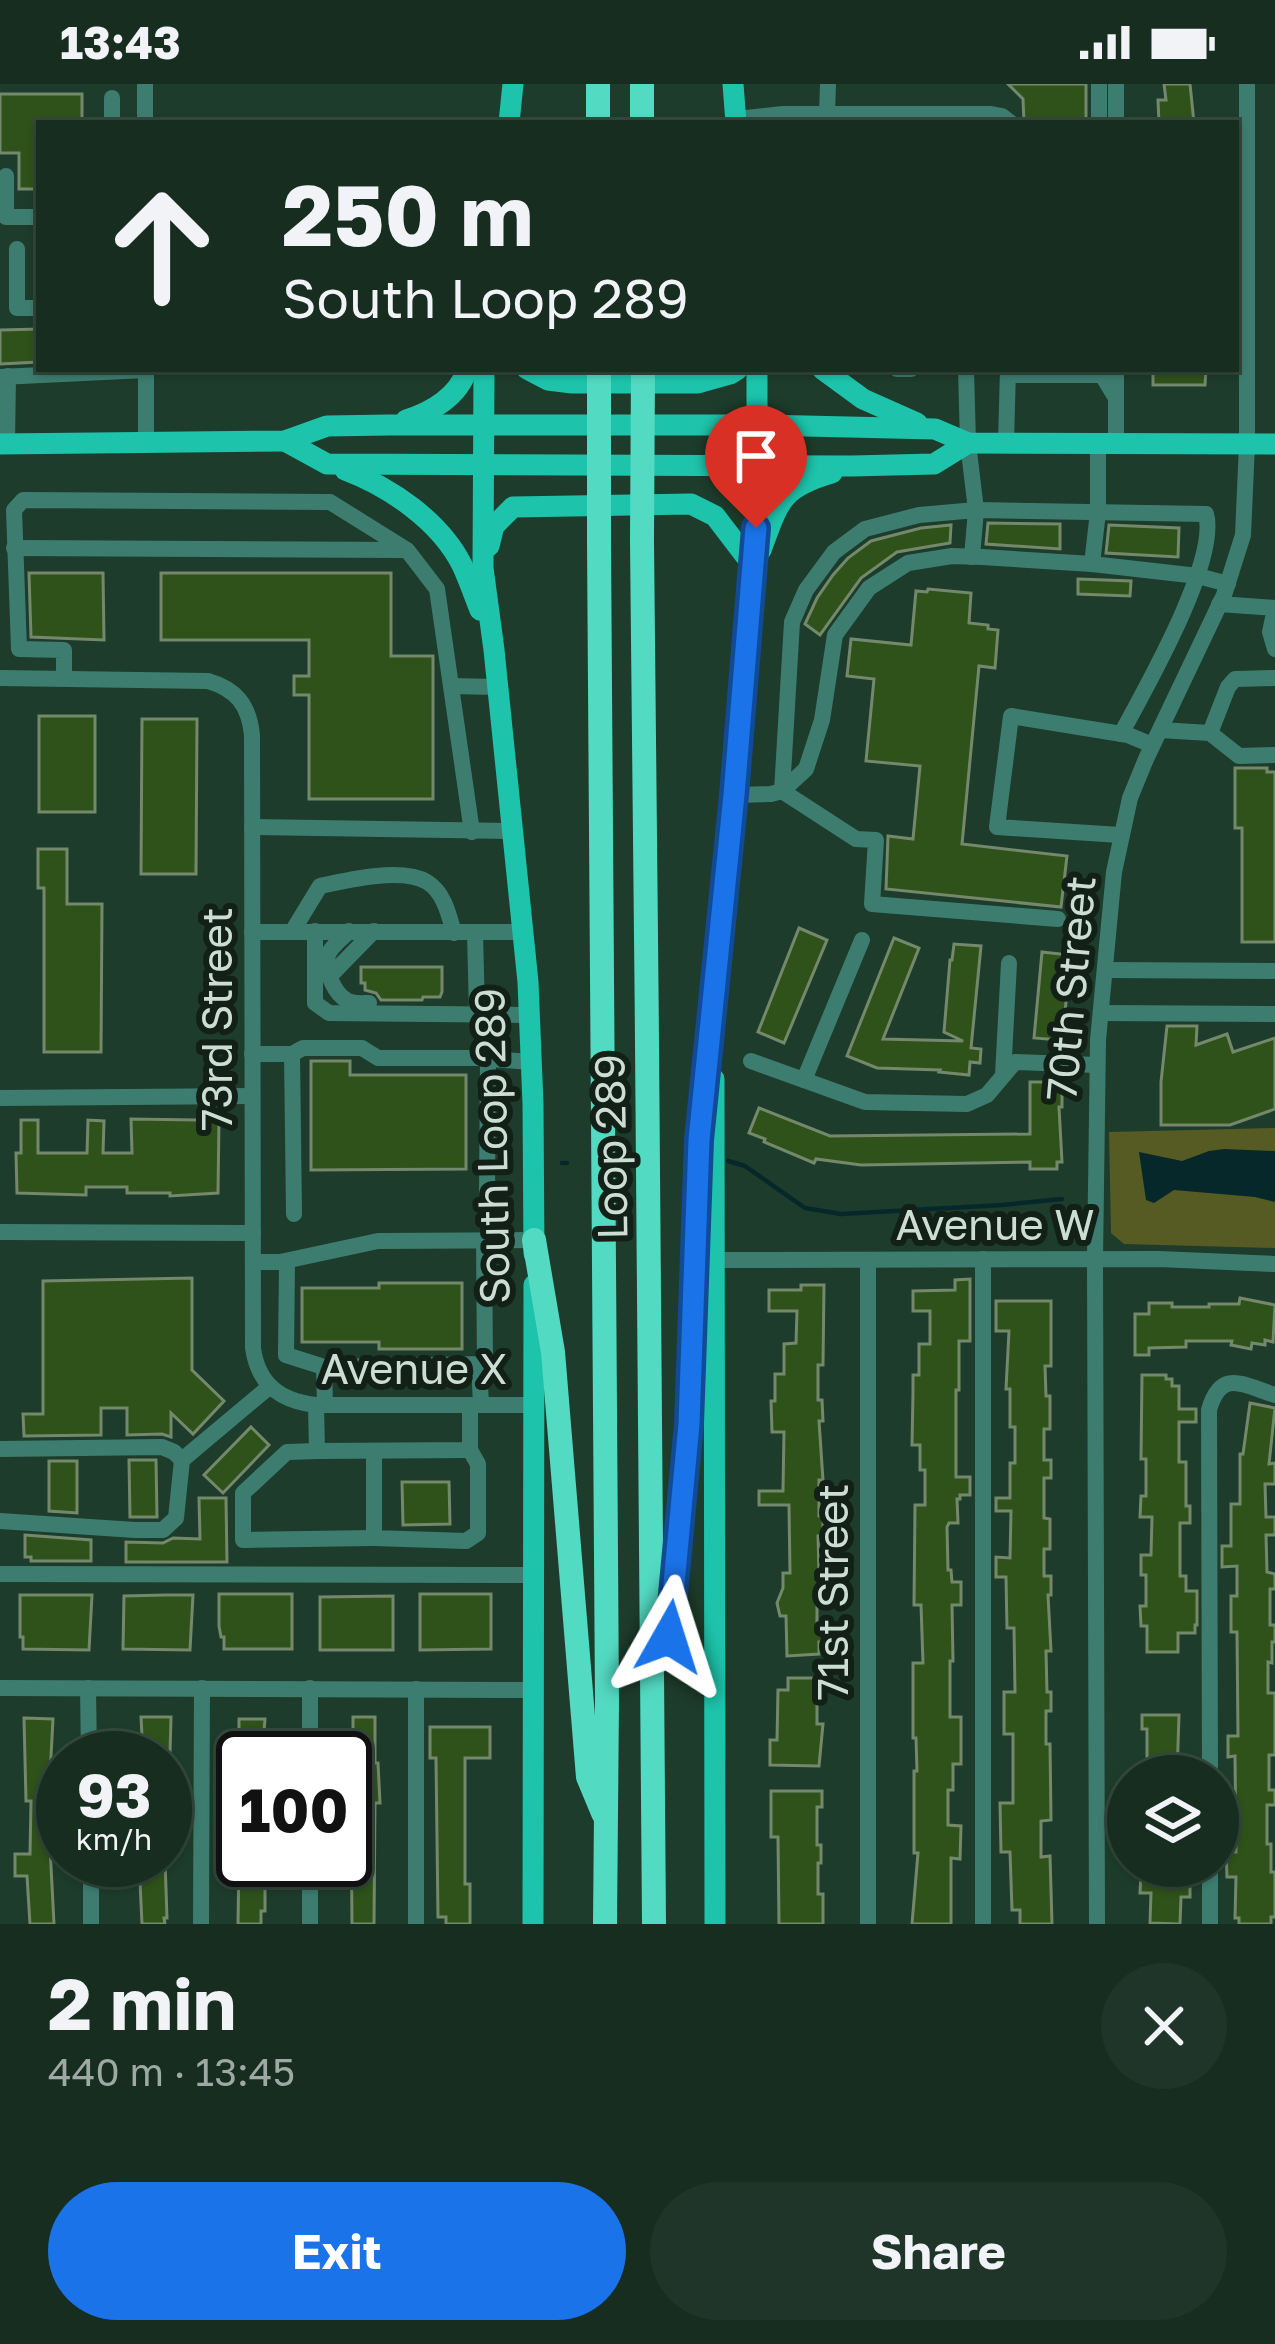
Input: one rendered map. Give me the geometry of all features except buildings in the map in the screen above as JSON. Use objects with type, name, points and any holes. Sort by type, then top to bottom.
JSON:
[{"type":"highway","points":[[598,84],[598,120]]},
{"type":"highway","points":[[642,84],[643,120]]},
{"type":"highway","name":"Loop 289","points":[[598,372],[605,1924]]},
{"type":"highway","name":"Loop 289","points":[[643,372],[654,1924]]},
{"type":"highway","points":[[654,1771],[689,1424],[699,1140],[712,1015]]},
{"type":"highway","points":[[534,1240],[554,1352],[587,1778],[607,1822]]},
{"type":"main road","points":[[509,120],[513,84]]},
{"type":"main road","points":[[733,84],[736,120]]},
{"type":"main road","points":[[389,424],[420,416],[444,402],[466,372]]},
{"type":"main road","name":"South Loop 289","points":[[484,372],[483,568],[523,932],[531,1061],[533,1924]]},
{"type":"main road","points":[[533,372],[572,383],[698,382],[733,372]]},
{"type":"main road","points":[[715,1924],[712,1015],[754,567],[757,372]]},
{"type":"main road","points":[[826,372],[863,399],[968,443],[1275,444]]},
{"type":"main road","points":[[3,444],[285,441],[327,426],[389,424],[935,429]]},
{"type":"main road","points":[[285,441],[365,478],[422,516],[461,561],[494,650]]},
{"type":"main road","points":[[327,464],[934,464],[968,443]]},
{"type":"main road","points":[[754,567],[784,496],[796,485],[852,466]]},
{"type":"main road","points":[[483,568],[494,526],[513,507],[595,504],[691,504],[715,516],[754,567]]},
{"type":"street","points":[[145,84],[145,120]]},
{"type":"street","points":[[827,114],[828,84]]},
{"type":"street","points":[[1099,84],[1099,120]]},
{"type":"street","points":[[1116,84],[1116,120]]},
{"type":"street","name":"70th Street","points":[[1097,1924],[1095,1259],[1101,1013],[1120,835],[1130,798],[1220,604],[1243,535],[1247,84]]},
{"type":"street","points":[[112,98],[112,120]]},
{"type":"street","points":[[775,119],[827,114],[965,119],[991,114],[1008,120]]},
{"type":"street","points":[[6,176],[6,217],[36,217]]},
{"type":"street","points":[[17,249],[16,308],[36,308]]},
{"type":"street","points":[[3,444],[4,376],[85,372]]},
{"type":"street","points":[[146,372],[146,443]]},
{"type":"street","points":[[964,372],[976,510],[972,557]]},
{"type":"street","points":[[1006,443],[1008,372]]},
{"type":"street","points":[[1092,564],[1116,398],[1106,372]]},
{"type":"street","points":[[0,678],[64,678],[64,650],[19,649],[8,591],[14,510],[23,500],[330,502],[406,550],[436,589],[472,832]]},
{"type":"street","points":[[782,791],[792,622],[806,590],[834,552],[865,530],[919,515],[976,510],[1206,514],[1210,527],[1198,576],[1121,734]]},
{"type":"street","points":[[14,548],[406,550]]},
{"type":"street","points":[[734,795],[782,791],[806,769],[822,720],[835,635],[869,588],[908,563],[952,556],[1092,564],[1228,584]]},
{"type":"street","points":[[1220,604],[1275,609],[1270,632],[1275,650]]},
{"type":"street","name":"73rd Street","points":[[64,678],[208,681],[236,695],[250,722],[253,1348]]},
{"type":"street","points":[[1210,734],[1235,679],[1275,678]]},
{"type":"street","points":[[451,686],[497,686]]},
{"type":"street","points":[[1120,835],[997,827],[1011,716],[1156,738],[1210,734],[1238,756],[1275,755]]},
{"type":"street","points":[[782,791],[856,839],[876,840],[872,904],[1058,920]]},
{"type":"street","points":[[252,827],[513,831]]},
{"type":"street","points":[[292,932],[320,886],[398,875],[427,881],[445,902],[454,932]]},
{"type":"street","points":[[349,931],[327,958],[337,990],[352,1003],[452,1004],[472,1013]]},
{"type":"street","points":[[331,976],[374,931]]},
{"type":"street","points":[[252,932],[523,932]]},
{"type":"street","points":[[315,932],[314,1003],[320,1010],[529,1015]]},
{"type":"street","points":[[472,1013],[475,933]]},
{"type":"street","points":[[804,1080],[862,940]]},
{"type":"street","points":[[1003,1075],[1010,963]]},
{"type":"street","points":[[1105,970],[1275,971]]},
{"type":"street","points":[[1101,1013],[1275,1014]]},
{"type":"street","points":[[252,1054],[362,1048],[378,1058],[531,1061]]},
{"type":"street","points":[[292,1054],[294,1214]]},
{"type":"street","points":[[487,1194],[488,1060]]},
{"type":"street","points":[[751,1061],[865,1102],[967,1104],[986,1095],[1015,1062],[1097,1065]]},
{"type":"street","points":[[0,1098],[252,1096]]},
{"type":"street","points":[[0,1232],[253,1233]]},
{"type":"street","points":[[286,1261],[286,1355],[324,1367],[485,1364],[484,1240]]},
{"type":"street","points":[[253,1262],[286,1261],[378,1241],[534,1240]]},
{"type":"street","points":[[983,1259],[983,1924]]},
{"type":"street","name":"Avenue W","points":[[716,1260],[1095,1259],[1275,1264]]},
{"type":"street","name":"71st Street","points":[[868,1260],[868,1924]]},
{"type":"street","name":"Avenue X","points":[[253,1348],[258,1370],[269,1387],[286,1399],[320,1405],[534,1405]]},
{"type":"street","points":[[470,1450],[287,1452],[243,1493],[243,1540],[466,1540],[478,1533],[478,1464],[470,1450],[479,1364]]},
{"type":"street","points":[[317,1451],[324,1367]]},
{"type":"street","points":[[1210,1755],[1209,1410],[1221,1385],[1233,1382],[1275,1395]]},
{"type":"street","points":[[0,1521],[163,1530],[176,1518],[182,1460],[269,1387]]},
{"type":"street","points":[[0,1449],[162,1448],[182,1460]]},
{"type":"street","points":[[374,1450],[374,1538]]},
{"type":"street","points":[[0,1574],[533,1575]]},
{"type":"street","points":[[0,1688],[533,1690]]},
{"type":"street","points":[[88,1688],[89,1731]]},
{"type":"street","points":[[201,1924],[202,1688]]},
{"type":"street","points":[[310,1688],[310,1731]]},
{"type":"street","points":[[416,1689],[416,1924]]},
{"type":"street","points":[[91,1887],[92,1924]]},
{"type":"street","points":[[310,1887],[310,1924]]},
{"type":"street","points":[[1210,1887],[1210,1924]]},
{"type":"green space","points":[[1275,1128],[1275,1248],[1124,1244],[1111,1233],[1109,1132]]},
{"type":"water","points":[[1224,1149],[1275,1151],[1275,1202],[1174,1190],[1154,1203],[1146,1200],[1139,1152],[1182,1161]]},
{"type":"waterway","points":[[728,1161],[745,1166],[805,1208],[841,1214],[1062,1199]]},
{"type":"waterway","points":[[562,1163],[567,1163]]},
{"type":"route","points":[[669,1637],[689,1424],[699,1140],[756,528]]}]
